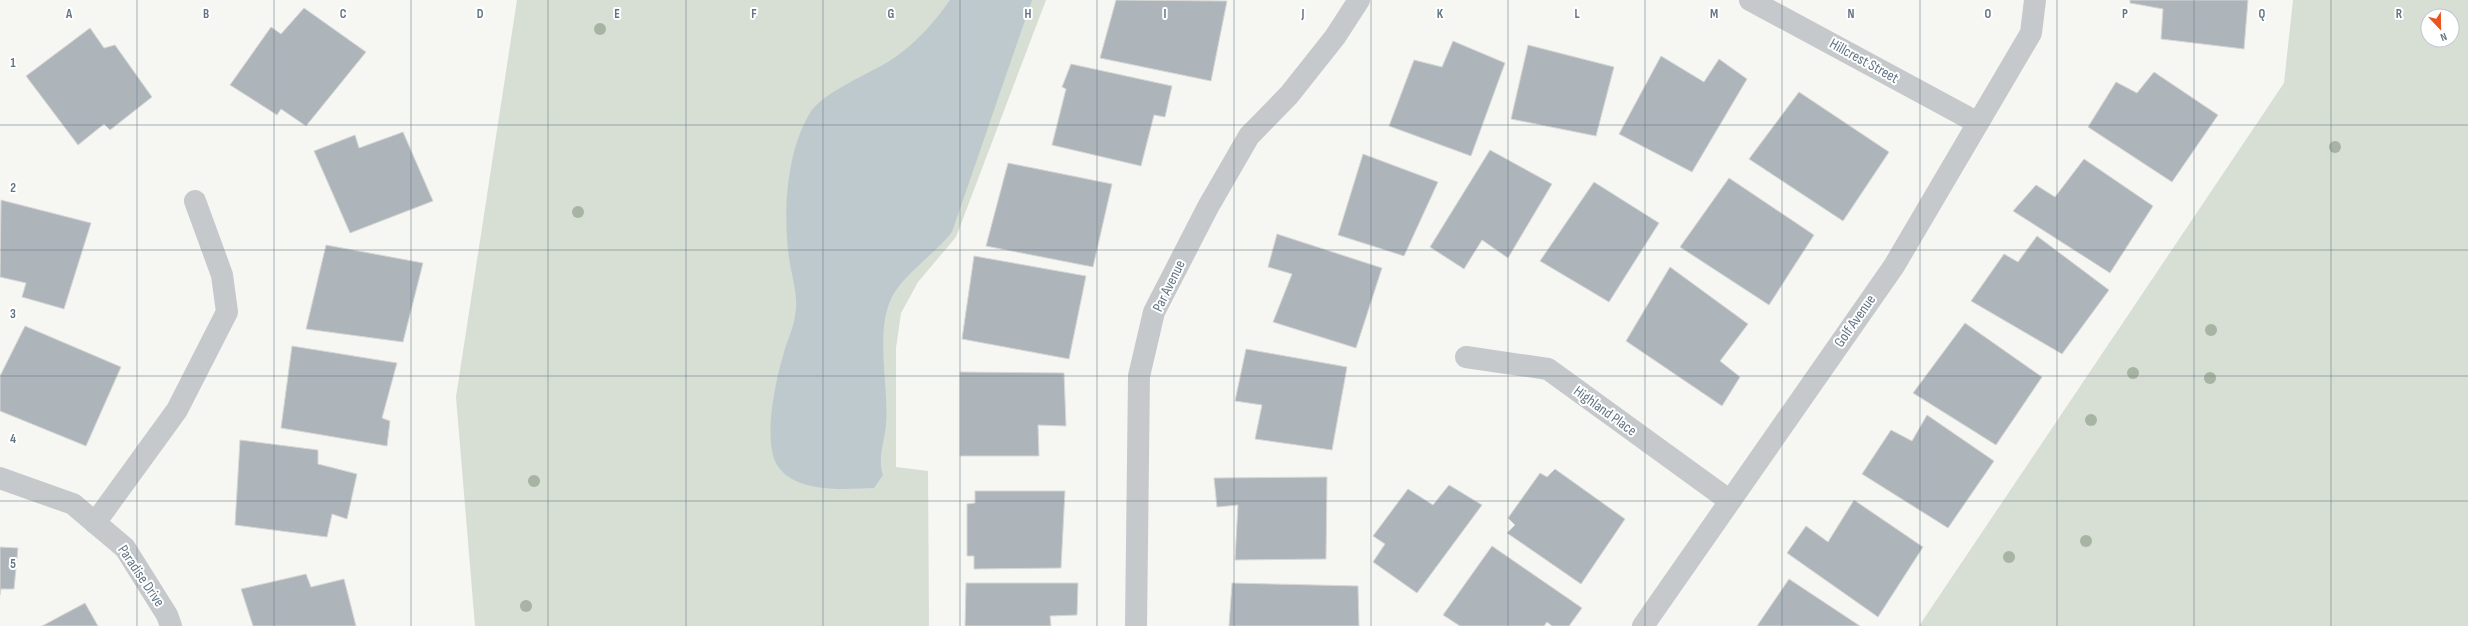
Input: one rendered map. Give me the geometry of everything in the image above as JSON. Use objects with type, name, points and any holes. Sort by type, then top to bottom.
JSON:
[{"type":"street","name":"Par Avenue","points":[[1136,626],[1139,376],[1154,312],[1208,207],[1249,136],[1289,95],[1335,37],[1359,0]]},
{"type":"street","name":"Hillcrest Street","points":[[1750,0],[1978,123]]},
{"type":"street","name":"Golf Avenue","points":[[1643,626],[1894,266],[2030,33],[2035,0]]},
{"type":"street","points":[[95,523],[177,410],[226,312],[222,275],[195,200]]},
{"type":"street","name":"Highland Place","points":[[1466,357],[1548,369],[1730,501]]},
{"type":"street","name":"Paradise Drive","points":[[0,478],[73,504],[125,548],[168,615],[171,626]]},
{"type":"shaded area","points":[[517,0],[1046,0],[956,237],[918,282],[901,313],[896,348],[896,467],[928,471],[929,626],[475,626],[456,397]]},
{"type":"shaded area","points":[[950,0],[1032,0],[952,232],[896,290],[886,313],[883,344],[886,424],[881,456],[881,469],[883,475],[874,488],[836,489],[808,485],[796,481],[785,474],[777,465],[773,455],[771,442],[774,396],[784,351],[793,326],[796,309],[796,295],[789,258],[786,222],[788,184],[796,146],[802,129],[816,105],[847,84],[900,54],[924,33]]},
{"type":"shaded area","points":[[2293,0],[2468,0],[2468,626],[1919,626],[2284,83]]},
{"type":"building","points":[[1116,0],[1227,1],[1211,81],[1100,58]]},
{"type":"building","points":[[2130,0],[2248,0],[2244,49],[2161,39],[2163,9],[2130,3]]},
{"type":"building","points":[[304,8],[366,52],[306,126],[281,109],[277,115],[230,85],[271,27],[281,34]]},
{"type":"building","points":[[90,28],[104,48],[115,45],[152,97],[110,130],[104,124],[78,145],[26,76]]},
{"type":"building","points":[[1453,41],[1505,63],[1471,156],[1389,126],[1414,60],[1442,67]]},
{"type":"building","points":[[1528,45],[1614,67],[1596,136],[1511,119]]},
{"type":"building","points":[[1661,56],[1704,82],[1719,59],[1747,79],[1692,172],[1619,134]]},
{"type":"building","points":[[1071,64],[1172,86],[1165,117],[1154,115],[1141,166],[1052,145],[1066,89],[1062,87]]},
{"type":"building","points":[[2154,72],[2218,115],[2172,182],[2088,127],[2116,82],[2137,93]]},
{"type":"building","points":[[1799,92],[1889,152],[1843,221],[1749,159]]},
{"type":"building","points":[[403,132],[433,201],[350,233],[314,151],[355,135],[359,148]]},
{"type":"building","points":[[1490,150],[1552,184],[1508,258],[1482,240],[1464,269],[1430,247]]},
{"type":"building","points":[[1363,154],[1438,182],[1404,256],[1338,235]]},
{"type":"building","points":[[2084,159],[2153,206],[2110,273],[2013,211],[2036,185],[2055,197]]},
{"type":"building","points":[[1008,163],[1112,184],[1093,267],[986,246]]},
{"type":"building","points":[[1729,178],[1814,235],[1769,305],[1680,247]]},
{"type":"building","points":[[1594,182],[1659,223],[1609,302],[1540,261]]},
{"type":"building","points":[[1,200],[91,223],[64,309],[22,297],[26,283],[0,277]]},
{"type":"building","points":[[1277,234],[1382,268],[1356,348],[1273,322],[1292,274],[1268,267]]},
{"type":"building","points":[[2037,236],[2109,290],[2062,354],[1971,301],[2004,254],[2018,262]]},
{"type":"building","points":[[326,245],[423,263],[403,342],[306,329]]},
{"type":"building","points":[[974,256],[1086,276],[1069,359],[962,339]]},
{"type":"building","points":[[1670,267],[1748,324],[1720,361],[1740,377],[1722,406],[1626,341]]},
{"type":"building","points":[[1965,323],[2042,377],[1996,445],[1913,393]]},
{"type":"building","points":[[25,326],[121,367],[86,446],[0,411],[0,376]]},
{"type":"building","points":[[292,346],[397,363],[382,418],[390,421],[387,446],[281,428]]},
{"type":"building","points":[[1246,349],[1347,367],[1332,450],[1255,439],[1262,405],[1235,401]]},
{"type":"building","points":[[960,372],[1064,373],[1066,426],[1038,425],[1039,456],[960,456]]},
{"type":"building","points":[[1927,415],[1994,461],[1948,528],[1862,474],[1891,430],[1912,441]]},
{"type":"building","points":[[240,440],[318,450],[318,464],[357,474],[347,519],[332,514],[327,537],[235,525]]},
{"type":"building","points":[[1555,469],[1625,519],[1581,584],[1507,533],[1515,525],[1508,518],[1540,473],[1547,477]]},
{"type":"building","points":[[1327,477],[1326,559],[1235,560],[1238,505],[1217,507],[1214,478]]},
{"type":"building","points":[[1449,485],[1482,505],[1417,593],[1373,562],[1385,544],[1373,536],[1408,489],[1433,505]]},
{"type":"building","points":[[975,491],[1065,491],[1061,568],[974,569],[974,556],[967,556],[967,504],[975,503]]},
{"type":"building","points":[[1854,500],[1923,547],[1878,617],[1787,553],[1806,526],[1828,542]]},
{"type":"building","points":[[1492,546],[1582,608],[1569,626],[1552,626],[1547,622],[1544,626],[1460,626],[1443,615]]},
{"type":"building","points":[[0,547],[18,548],[14,589],[1,589],[0,595]]},
{"type":"building","points":[[306,574],[311,587],[344,579],[356,626],[253,626],[241,589]]},
{"type":"building","points":[[1789,579],[1860,626],[1757,626]]},
{"type":"building","points":[[966,583],[1078,583],[1077,615],[1050,616],[1051,626],[965,626]]},
{"type":"building","points":[[1232,583],[1358,586],[1359,626],[1229,626]]},
{"type":"building","points":[[85,603],[98,626],[42,626]]}]
